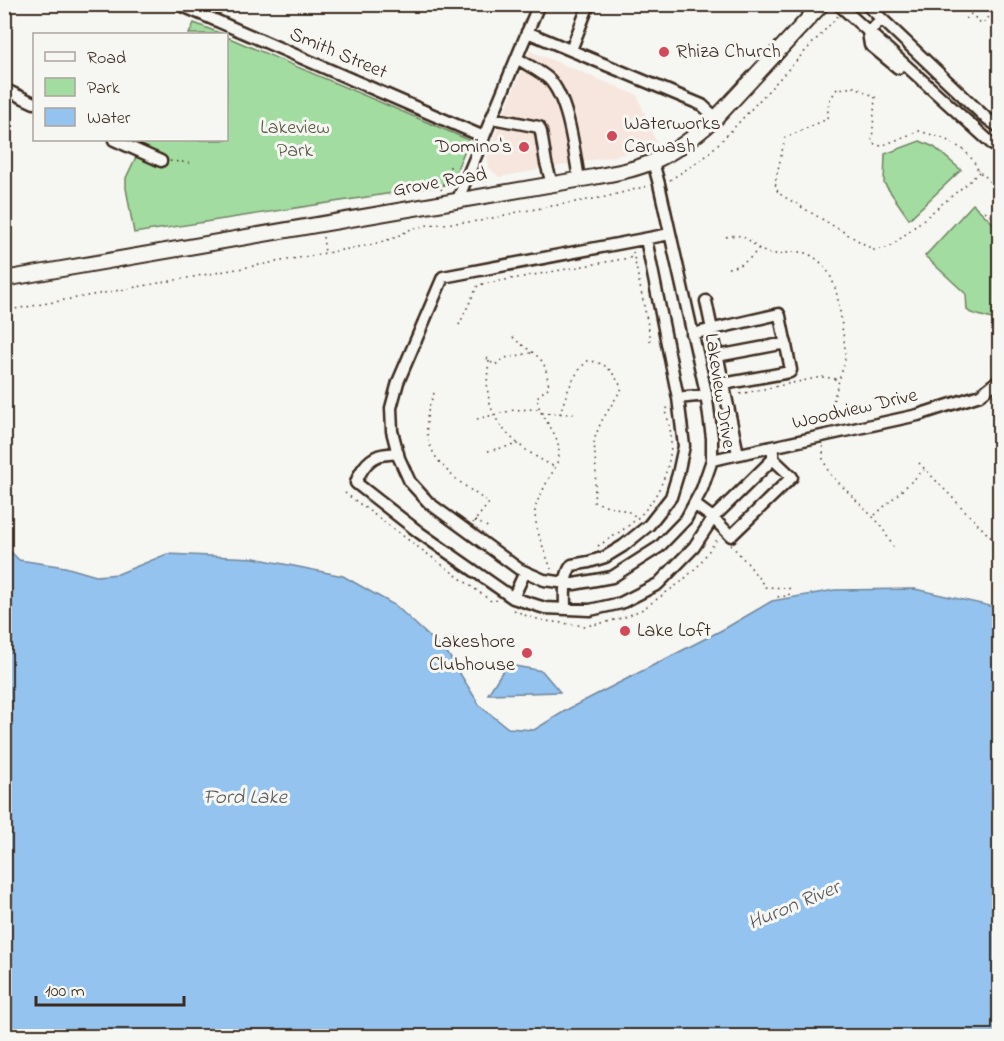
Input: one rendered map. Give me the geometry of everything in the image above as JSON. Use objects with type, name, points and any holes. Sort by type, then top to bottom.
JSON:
[{"type":"main road","name":"Grove Road","points":[[4,279],[625,171],[653,162],[688,142],[716,118],[819,8]]},
{"type":"street","name":"Smith Street","points":[[178,4],[484,137]]},
{"type":"street","points":[[458,199],[539,4]]},
{"type":"street","points":[[571,50],[589,4]]},
{"type":"street","points":[[800,4],[819,8]]},
{"type":"street","points":[[838,4],[868,32],[920,88],[932,91]]},
{"type":"street","points":[[870,6],[999,128]]},
{"type":"street","points":[[868,32],[882,19]]},
{"type":"street","points":[[527,32],[702,105],[716,118]]},
{"type":"street","points":[[517,58],[548,79],[558,93],[566,115],[579,179]]},
{"type":"street","points":[[917,77],[929,64]]},
{"type":"street","points":[[899,65],[917,77],[999,151]]},
{"type":"street","points":[[4,104],[9,92],[33,103]]},
{"type":"street","points":[[975,129],[985,117]]},
{"type":"street","points":[[492,118],[539,127],[552,184]]},
{"type":"street","points":[[116,141],[161,161]]},
{"type":"street","points":[[653,162],[670,234]]},
{"type":"street","name":"Lakeview Drive","points":[[670,234],[706,395],[712,438],[712,460],[702,489],[686,519],[659,547],[612,577],[574,584],[544,580],[510,563],[429,503],[410,482],[392,431],[391,408],[398,382],[443,277],[670,234]]},
{"type":"street","points":[[565,609],[561,582],[572,565],[605,557],[649,525],[671,497],[678,474],[684,446],[678,397],[646,239]]},
{"type":"street","points":[[706,301],[738,454]]},
{"type":"street","points":[[692,334],[778,314],[786,343],[790,372],[723,384]]},
{"type":"street","points":[[717,356],[786,343]]},
{"type":"street","name":"Woodview Drive","points":[[712,460],[918,415],[980,395],[999,379]]},
{"type":"street","points":[[678,397],[706,395]]},
{"type":"street","points":[[398,453],[377,456],[367,464],[356,483],[420,533],[513,598],[545,608],[590,610],[621,603],[658,584],[694,547],[713,518],[773,459],[773,447]]},
{"type":"street","points":[[694,504],[713,518],[731,536],[792,477],[773,459]]},
{"type":"street","points":[[513,598],[525,572]]},
{"type":"path","points":[[966,19],[971,14],[982,24],[999,5]]},
{"type":"path","points":[[979,172],[890,247],[874,250],[778,193],[775,183],[784,138],[826,119],[829,101],[837,89],[856,87],[875,97],[872,143],[881,146],[919,130],[943,138],[964,150],[973,159],[979,172],[993,185]]},
{"type":"path","points":[[161,161],[193,163]]},
{"type":"path","points":[[441,190],[451,164]]},
{"type":"path","points":[[985,211],[999,225]]},
{"type":"path","points":[[441,218],[443,224]]},
{"type":"path","points":[[726,237],[742,235],[768,253],[807,254],[822,264],[834,282],[846,356],[827,429]]},
{"type":"path","points":[[323,240],[325,253]]},
{"type":"path","points":[[633,248],[651,340],[646,342]]},
{"type":"path","points":[[728,268],[737,267],[745,262],[759,248]]},
{"type":"path","points":[[459,325],[478,285],[634,257]]},
{"type":"path","points":[[513,337],[540,358],[549,387],[537,397],[540,409],[557,443],[558,458],[535,511],[538,529],[561,582]]},
{"type":"path","points":[[487,358],[495,365],[506,358],[533,353]]},
{"type":"path","points":[[489,361],[487,386],[490,406],[495,415],[506,432],[519,444],[538,459],[555,467]]},
{"type":"path","points":[[560,414],[568,389],[580,368],[587,361],[596,362],[612,371],[622,387],[601,422],[594,440],[596,471],[594,502],[627,511],[637,517]]},
{"type":"path","points":[[740,394],[821,377],[839,380]]},
{"type":"path","points":[[434,393],[426,424],[430,443],[437,459],[449,474],[489,503],[471,526]]},
{"type":"path","points":[[598,546],[626,528],[646,510],[656,495],[669,460],[672,437],[665,412],[672,397],[678,397]]},
{"type":"path","points":[[477,419],[521,408],[540,409]]},
{"type":"path","points":[[542,413],[578,414]]},
{"type":"path","points":[[488,451],[519,444]]},
{"type":"path","points":[[823,446],[822,459],[829,473],[880,524],[894,548]]},
{"type":"path","points":[[919,463],[999,547]]},
{"type":"path","points":[[873,517],[924,469]]},
{"type":"path","points":[[474,521],[490,528]]},
{"type":"shaded area","points":[[530,51],[637,95],[656,142],[636,152],[499,177],[489,168],[487,154]]},
{"type":"green space","points":[[194,23],[219,33],[189,33]]},
{"type":"green space","name":"Lakeview Park","points":[[228,37],[469,140],[451,184],[134,233],[126,178],[144,141],[228,141]]},
{"type":"green space","points":[[920,141],[934,147],[961,170],[909,219],[884,183],[885,154]]},
{"type":"green space","points":[[973,204],[999,229],[999,321],[967,310],[966,294],[925,256]]},
{"type":"water","name":"Ford Lake","points":[[4,545],[19,560],[65,567],[96,576],[118,574],[167,554],[254,558],[343,576],[396,606],[448,654],[480,706],[508,728],[534,730],[570,708],[724,629],[772,601],[835,590],[915,589],[999,608],[999,1036],[5,1036]]},
{"type":"water","points":[[515,666],[542,671],[560,692],[488,694],[504,669]]},
{"type":"place","name":"Rhiza Church","points":[[664,52]]},
{"type":"place","name":"Waterworks Carwash","points":[[612,136]]},
{"type":"place","name":"Domino's","points":[[524,147]]},
{"type":"place","name":"Lake Loft","points":[[625,631]]},
{"type":"place","name":"Lakeshore Clubhouse","points":[[527,653]]},
{"type":"water label","name":"Huron River","points":[[794,906]]}]
